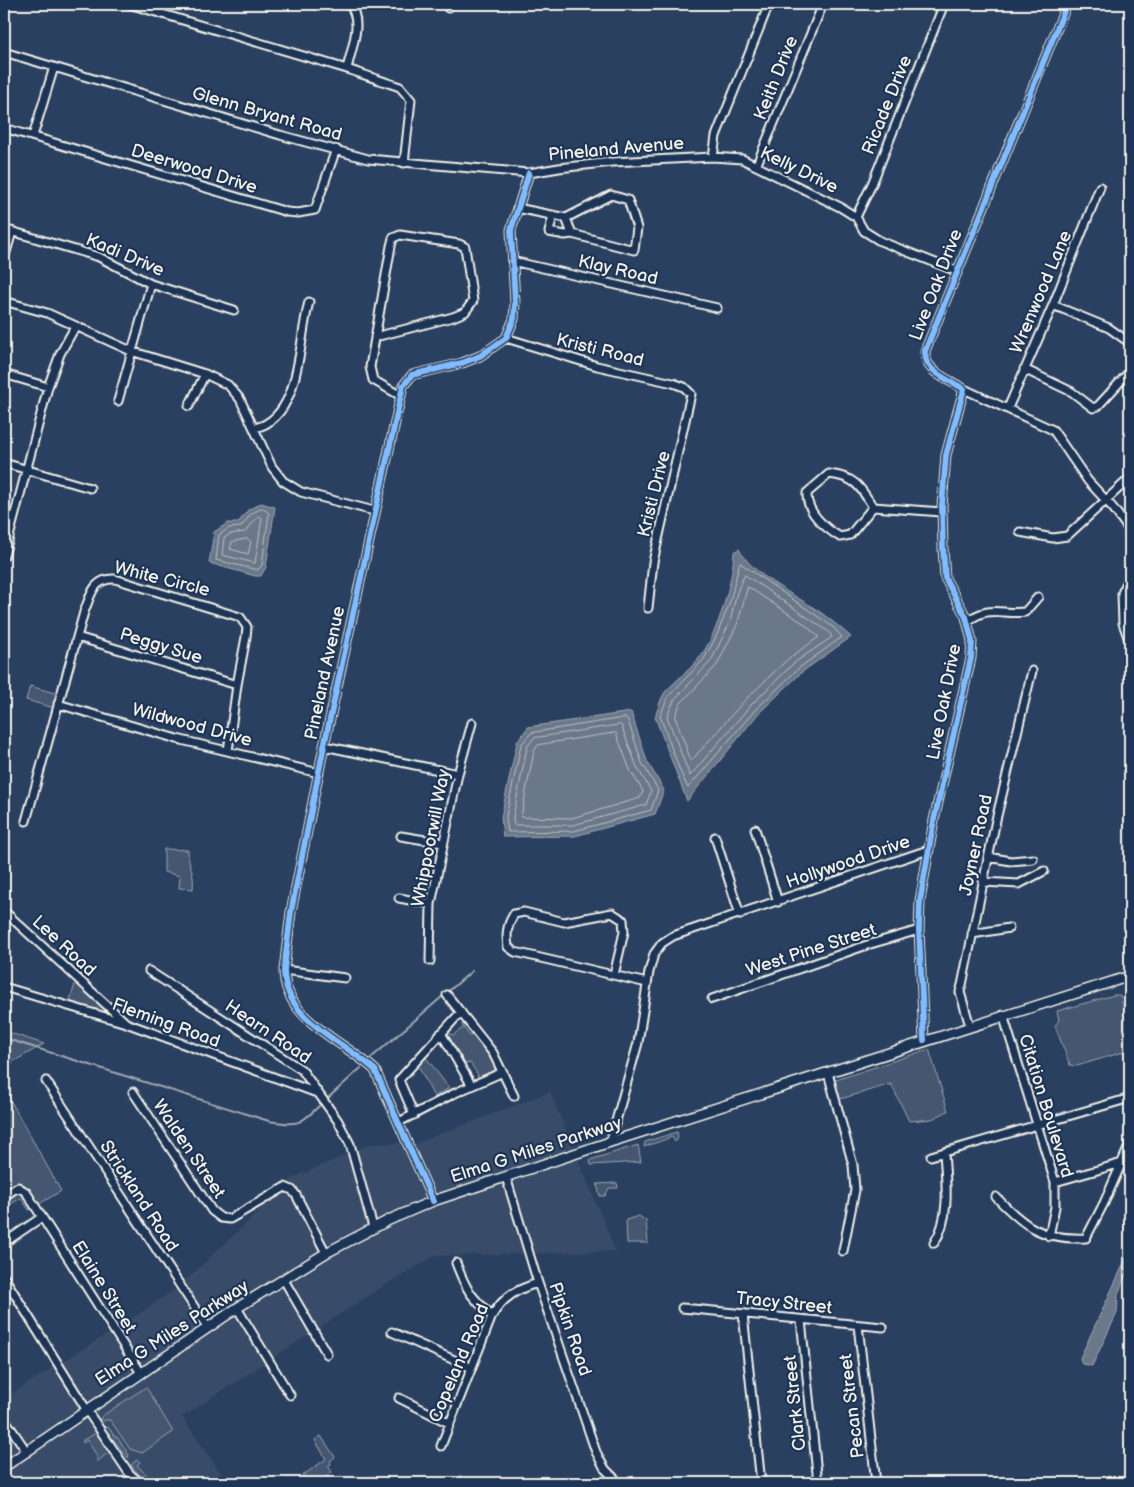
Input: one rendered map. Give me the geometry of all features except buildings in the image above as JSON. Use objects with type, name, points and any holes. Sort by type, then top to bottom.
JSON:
[{"type":"main road","name":"Elma G Miles Parkway","points":[[4,1467],[86,1409],[237,1308],[326,1253],[373,1227],[433,1202],[610,1142],[828,1073],[924,1040],[1130,976]]},
{"type":"street","points":[[129,4],[347,69],[400,87],[411,100],[404,163]]},
{"type":"street","points":[[347,69],[357,26],[353,9],[349,4]]},
{"type":"street","points":[[713,156],[716,136],[769,4]]},
{"type":"street","name":"Keith Drive","points":[[757,164],[823,4]]},
{"type":"street","name":"Ricade Drive","points":[[856,217],[872,184],[944,4]]},
{"type":"street","name":"Live Oak Drive","points":[[924,1040],[919,930],[920,901],[928,850],[971,658],[972,641],[967,622],[945,578],[942,512],[946,455],[964,389],[930,369],[925,360],[926,351],[956,271],[1067,4]]},
{"type":"street","name":"Glenn Bryant Road","points":[[4,52],[280,135],[368,159],[529,173]]},
{"type":"street","points":[[33,136],[54,67]]},
{"type":"street","name":"Deerwood Drive","points":[[4,128],[287,212],[298,213],[315,210],[336,149]]},
{"type":"street","name":"Kelly Drive","points":[[713,156],[742,159],[757,164],[856,217],[864,231],[880,241],[956,271]]},
{"type":"street","name":"Pineland Avenue","points":[[433,1202],[375,1070],[306,1018],[288,992],[284,980],[291,912],[324,746],[374,511],[403,386],[412,375],[471,359],[506,338],[514,311],[511,230],[529,173],[603,163],[713,156]]},
{"type":"street","name":"Wrenwood Lane","points":[[1008,408],[1053,305],[1100,187]]},
{"type":"street","points":[[517,208],[566,218],[611,195],[628,200],[637,228],[634,250],[572,234],[549,232],[553,216]]},
{"type":"street","points":[[566,218],[572,234]]},
{"type":"street","name":"Kadi Drive","points":[[4,229],[99,257],[151,284],[234,310]]},
{"type":"street","points":[[4,259],[12,232]]},
{"type":"street","points":[[375,337],[453,317],[465,312],[472,301],[466,247],[459,244],[400,235],[393,238],[375,337],[370,374],[373,380],[401,396]]},
{"type":"street","name":"Klay Road","points":[[512,261],[717,308]]},
{"type":"street","points":[[118,401],[151,284]]},
{"type":"street","points":[[4,301],[47,313],[131,351],[205,374],[228,385],[240,399],[272,468],[283,481],[301,492],[374,511]]},
{"type":"street","points":[[255,428],[264,426],[279,415],[292,389],[308,302]]},
{"type":"street","points":[[1053,305],[1109,328],[1130,343]]},
{"type":"street","points":[[4,556],[48,387],[60,354],[75,327]]},
{"type":"street","name":"Kristi Road","points":[[506,338],[560,356],[673,383],[687,389]]},
{"type":"street","points":[[1024,370],[1072,392],[1093,408],[1098,406],[1130,370]]},
{"type":"street","points":[[4,374],[48,387]]},
{"type":"street","points":[[189,406],[205,374]]},
{"type":"street","name":"Kristi Drive","points":[[648,608],[653,562],[692,399],[692,394],[687,389]]},
{"type":"street","points":[[964,389],[1053,430],[1088,481],[1107,501],[1130,531]]},
{"type":"street","points":[[4,463],[90,488]]},
{"type":"street","points":[[829,474],[844,476],[858,484],[873,508],[850,535],[840,537],[815,516],[807,502],[807,493],[829,474]]},
{"type":"street","points":[[1020,532],[1054,538],[1067,536],[1130,478]]},
{"type":"street","points":[[873,508],[942,512]]},
{"type":"street","points":[[1130,577],[1122,593],[1122,601],[1123,623],[1130,643]]},
{"type":"street","name":"White Circle","points":[[26,822],[77,636],[92,591],[98,582],[105,578],[224,611],[240,618],[246,627],[228,751]]},
{"type":"street","points":[[967,622],[976,614],[985,611],[1025,612],[1038,597]]},
{"type":"street","name":"Peggy Sue","points":[[77,636],[237,685]]},
{"type":"street","name":"Joyner Road","points":[[970,1026],[960,992],[982,882],[1032,671]]},
{"type":"street","name":"Wildwood Drive","points":[[58,704],[177,739],[319,773]]},
{"type":"street","name":"Whippoorwill Way","points":[[430,961],[431,904],[458,774],[472,723]]},
{"type":"street","points":[[324,746],[458,774]]},
{"type":"street","name":"Hollywood Drive","points":[[755,829],[778,902]]},
{"type":"street","points":[[401,836],[443,843]]},
{"type":"street","points":[[715,837],[740,915]]},
{"type":"street","name":"Hollywood Drive","points":[[610,1142],[638,1043],[647,983],[654,954],[662,943],[674,936],[778,902],[898,858],[928,850]]},
{"type":"street","points":[[988,857],[1011,861],[1032,859]]},
{"type":"street","points":[[982,882],[1019,884],[1044,870]]},
{"type":"street","points":[[399,898],[431,904]]},
{"type":"street","name":"Lee Road","points":[[4,911],[126,1023]]},
{"type":"street","points":[[614,975],[624,932],[623,920],[612,912],[564,922],[524,912],[514,914],[509,922],[506,936],[508,947],[515,952],[647,983]]},
{"type":"street","points":[[972,934],[1009,928]]},
{"type":"street","name":"West Pine Street","points":[[712,999],[867,945],[919,930]]},
{"type":"street","points":[[284,970],[345,978]]},
{"type":"street","name":"Hearn Road","points":[[149,971],[302,1070],[338,1121],[350,1144],[373,1227]]},
{"type":"street","name":"Fleming Road","points":[[4,987],[126,1023],[317,1093]]},
{"type":"street","points":[[447,995],[493,1053],[514,1096]]},
{"type":"street","points":[[414,1115],[399,1080],[461,1012]]},
{"type":"street","name":"Citation Boulevard","points":[[1003,1015],[1035,1124],[1055,1182],[1056,1198],[1049,1236]]},
{"type":"street","points":[[441,1033],[472,1086]]},
{"type":"street","points":[[399,1122],[503,1072]]},
{"type":"street","points":[[828,1073],[853,1165],[854,1190],[843,1252]]},
{"type":"street","name":"Strickland Road","points":[[46,1081],[208,1328]]},
{"type":"street","name":"Walden Street","points":[[133,1092],[212,1212],[221,1218],[230,1219],[285,1187],[292,1190],[296,1195],[326,1253]]},
{"type":"street","points":[[931,1156],[1035,1124],[1130,1098]]},
{"type":"street","points":[[996,1197],[1022,1222],[1049,1236],[1086,1238],[1130,1144]]},
{"type":"street","points":[[934,1243],[941,1234],[947,1187],[944,1153]]},
{"type":"street","points":[[1055,1182],[1122,1163]]},
{"type":"street","name":"Pipkin Road","points":[[506,1177],[538,1283],[596,1452],[605,1469],[620,1483]]},
{"type":"street","name":"Elaine Street","points":[[4,1196],[17,1188],[23,1188],[141,1373]]},
{"type":"street","points":[[4,1243],[42,1217]]},
{"type":"street","points":[[456,1263],[465,1286],[473,1299],[492,1316]]},
{"type":"street","points":[[4,1277],[86,1409],[129,1472],[140,1483]]},
{"type":"street","points":[[284,1280],[327,1354]]},
{"type":"street","name":"Copeland Road","points":[[441,1446],[492,1316],[509,1295],[520,1288],[538,1283]]},
{"type":"street","points":[[237,1308],[290,1395]]},
{"type":"street","name":"Tracy Street","points":[[682,1308],[883,1327]]},
{"type":"street","points":[[743,1314],[761,1483]]},
{"type":"street","name":"Clark Street","points":[[801,1320],[818,1483]]},
{"type":"street","name":"Pecan Street","points":[[858,1325],[876,1483]]},
{"type":"street","points":[[392,1332],[472,1368]]},
{"type":"street","points":[[399,1398],[449,1423]]},
{"type":"street","points":[[4,1418],[27,1452]]},
{"type":"shaded area","points":[[30,686],[58,694],[54,708],[26,700]]},
{"type":"shaded area","points":[[164,849],[188,850],[193,889],[179,888],[180,876],[164,872]]},
{"type":"shaded area","points":[[77,978],[119,1017],[68,1006]]},
{"type":"shaded area","points":[[1120,995],[1130,1030],[1130,1050],[1077,1066],[1070,1065],[1055,1026],[1059,1020],[1057,1011]]},
{"type":"shaded area","points":[[465,1023],[467,1026],[464,1028],[470,1036],[474,1034],[498,1070],[494,1075],[492,1071],[477,1078],[478,1075],[470,1063],[465,1064],[447,1037],[449,1033],[453,1035],[463,1028],[462,1024]]},
{"type":"shaded area","points":[[4,1031],[44,1044],[4,1067]]},
{"type":"shaded area","points":[[929,1049],[948,1111],[932,1119],[909,1121],[891,1084],[837,1100],[833,1081]]},
{"type":"shaded area","points":[[425,1056],[449,1088],[434,1097],[417,1063]]},
{"type":"shaded area","points":[[4,1089],[61,1191],[29,1210],[21,1198],[4,1208]]},
{"type":"shaded area","points":[[550,1092],[616,1251],[435,1256],[382,1287],[182,1417],[228,1483],[4,1483],[4,1398],[125,1323],[180,1286],[293,1178],[370,1144],[416,1143]]},
{"type":"shaded area","points":[[677,1132],[678,1138],[675,1142],[672,1137],[644,1147],[645,1142]]},
{"type":"shaded area","points":[[638,1145],[641,1162],[591,1165],[590,1160]]},
{"type":"shaded area","points":[[617,1183],[618,1188],[609,1188],[605,1196],[600,1196],[597,1184]]},
{"type":"shaded area","points":[[639,1216],[646,1221],[648,1243],[627,1243],[626,1220]]},
{"type":"shaded area","points":[[146,1387],[173,1432],[142,1453],[130,1449],[110,1420],[105,1420],[101,1423],[100,1420],[102,1416]]},
{"type":"shaded area","points":[[103,1426],[109,1428],[117,1437],[129,1455],[128,1458]]},
{"type":"shaded area","points":[[96,1433],[109,1452],[97,1462],[97,1456],[87,1440],[83,1443],[83,1440]]},
{"type":"shaded area","points":[[321,1436],[335,1457],[328,1466],[332,1472],[327,1476],[332,1483],[307,1483],[302,1476],[326,1459],[315,1440]]},
{"type":"shaded area","points":[[137,1460],[140,1462],[137,1465],[154,1483],[147,1483],[131,1465]]},
{"type":"water","points":[[261,503],[275,507],[266,567],[261,576],[209,563],[214,532],[228,523],[238,523],[248,510]]},
{"type":"water","points":[[739,549],[761,574],[821,613],[851,637],[802,672],[758,714],[687,801],[655,717],[665,692],[696,662],[713,635],[728,592],[734,552]]},
{"type":"water","points":[[631,712],[647,761],[664,790],[655,814],[575,836],[503,837],[501,817],[517,742],[528,727]]},
{"type":"water","points":[[1130,1250],[1130,1262],[1118,1295],[1117,1313],[1092,1366],[1082,1364],[1080,1358]]},
{"type":"waterway","points":[[371,1058],[472,971]]},
{"type":"waterway","points":[[4,1038],[269,1121],[298,1122],[307,1117],[320,1105]]},
{"type":"waterway","points":[[328,1098],[361,1068]]},
{"type":"cycle path","points":[[924,1040],[919,930],[920,901],[934,820],[971,658],[972,641],[966,617],[945,578],[943,548],[942,506],[946,455],[964,389],[933,370],[928,364],[925,351],[1067,4]]},
{"type":"cycle path","points":[[433,1201],[375,1070],[318,1028],[305,1016],[294,1003],[287,987],[284,970],[291,912],[324,746],[403,386],[412,375],[462,363],[480,356],[506,338],[514,319],[515,303],[511,230],[529,173]]}]
